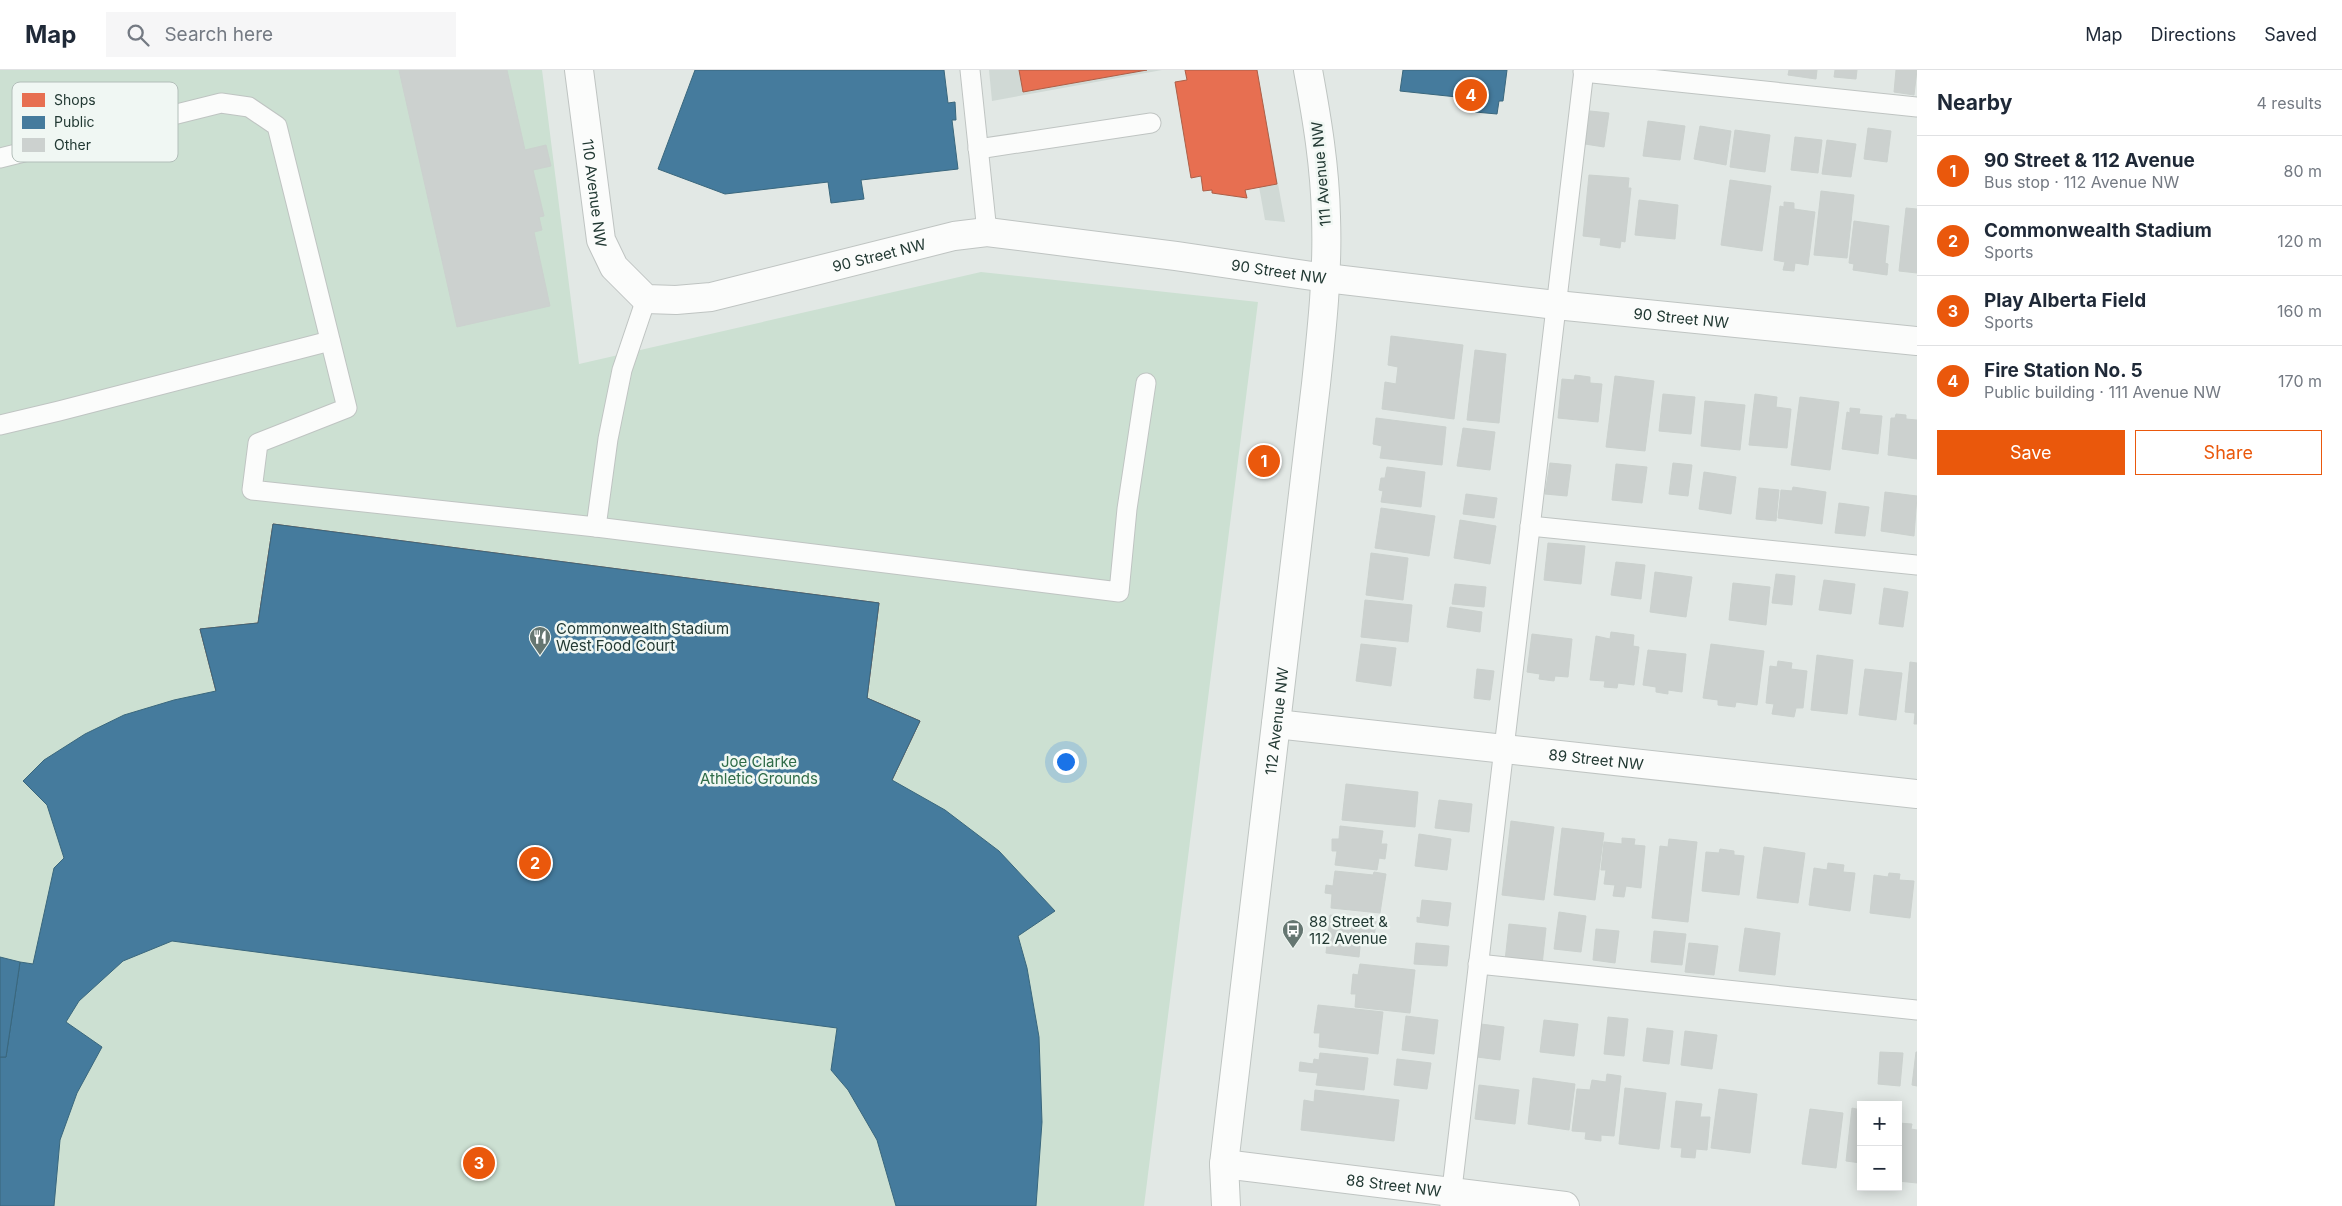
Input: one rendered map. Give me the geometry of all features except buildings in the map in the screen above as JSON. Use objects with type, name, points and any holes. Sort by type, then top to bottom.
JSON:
[{"type":"street","name":"110 Avenue NW","points":[[579,70],[601,240],[614,268],[646,299]]},
{"type":"street","name":"111 Avenue NW","points":[[1308,70],[1320,139],[1326,216],[1326,278]]},
{"type":"street","name":"90 Street NW","points":[[646,299],[676,300],[711,297],[954,236],[986,232],[1166,254],[1326,278],[1556,305],[1917,341]]},
{"type":"street","name":"112 Avenue NW","points":[[1226,1206],[1224,1164],[1316,384],[1326,278]]},
{"type":"street","name":"89 Street NW","points":[[1276,724],[1917,794]]},
{"type":"street","name":"112 Avenue NW","points":[[1211,1206],[1224,1164]]},
{"type":"street","name":"88 Street NW","points":[[1224,1164],[1450,1200],[1565,1206]]},
{"type":"lane","points":[[970,70],[986,232]]},
{"type":"lane","points":[[1450,1200],[1583,71],[1917,106]]},
{"type":"lane","points":[[178,114],[221,103],[249,107],[277,126],[347,408],[258,443],[252,490],[596,527],[1119,592],[1127,509],[1146,383]]},
{"type":"lane","points":[[978,149],[1151,123]]},
{"type":"lane","points":[[596,527],[608,439],[622,370],[646,299]]},
{"type":"lane","points":[[0,425],[330,341]]},
{"type":"lane","points":[[1530,526],[1917,565]]},
{"type":"lane","points":[[1478,964],[1917,1010]]},
{"type":"shaded area","points":[[989,70],[1162,70],[992,101]]},
{"type":"shaded area","points":[[1238,70],[1257,70],[1285,222],[1265,220]]},
{"type":"green space","name":"Joe Clarke Athletic Grounds","points":[[0,70],[542,70],[579,364],[981,272],[1258,302],[1144,1206],[0,1206]]},
{"type":"place","name":"Fire Station No. 5","points":[[1471,95]]},
{"type":"place","name":"90 Street & 112 Avenue","points":[[1264,461]]},
{"type":"place","name":"Commonwealth Stadium West Food Court","points":[[540,656]]},
{"type":"place","name":"Commonwealth Stadium","points":[[535,863]]},
{"type":"place","name":"88 Street & 112 Avenue","points":[[1293,949]]},
{"type":"place","name":"Play Alberta Field","points":[[479,1163]]}]
